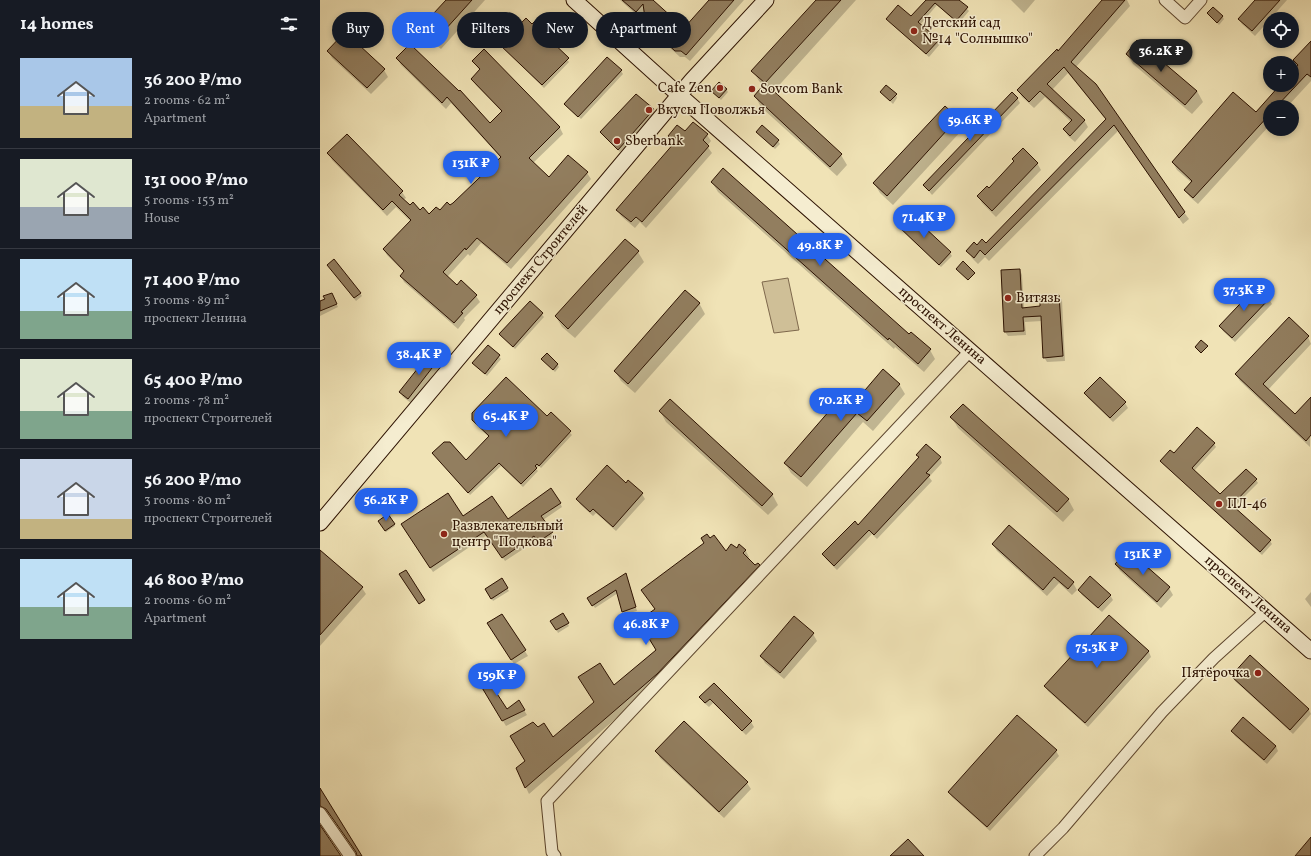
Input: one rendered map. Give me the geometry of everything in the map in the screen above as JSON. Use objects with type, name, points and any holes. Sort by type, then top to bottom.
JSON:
[{"type":"street","name":"проспект Ленина","points":[[574,0],[1311,651]]},
{"type":"street","name":"проспект Строителей","points":[[320,523],[680,95],[766,0]]},
{"type":"street","points":[[1165,0],[1185,18],[1201,0]]},
{"type":"street","points":[[555,856],[552,852],[547,801],[970,351]]},
{"type":"street","points":[[1035,856],[1063,828],[1162,712],[1214,658],[1266,611]]},
{"type":"street","points":[[320,813],[350,856]]},
{"type":"shaded area","points":[[788,278],[799,330],[774,333],[762,282]]},
{"type":"building","points":[[446,0],[472,0],[461,12],[457,12],[457,17],[449,25],[449,12],[435,12]]},
{"type":"building","points":[[622,0],[653,0],[666,12],[644,12],[643,4],[636,12]]},
{"type":"building","points":[[709,0],[734,0],[686,55],[681,51],[675,51],[672,48],[691,48],[691,20]]},
{"type":"building","points":[[816,0],[841,0],[765,83],[751,71]]},
{"type":"building","name":"Детский сад №14 \"Солнышко\"","points":[[926,0],[959,0],[968,7],[956,21],[935,3],[918,22],[939,40],[926,54],[886,19],[898,5],[911,16]]},
{"type":"building","points":[[1102,0],[1125,0],[1071,62],[1096,84],[1185,212],[1179,218],[1114,125],[985,255],[980,250],[974,258],[966,251],[974,242],[977,245],[982,239],[986,243],[1106,119],[1064,67],[1047,84],[1085,120],[1070,136],[1063,129],[1072,120],[1040,91],[1029,102],[1017,90],[1057,49],[1058,51]]},
{"type":"building","points":[[1255,0],[1280,0],[1269,12],[1263,12],[1263,19],[1252,31],[1238,19]]},
{"type":"building","points":[[1213,7],[1223,16],[1217,23],[1207,13]]},
{"type":"building","points":[[526,18],[532,24],[532,48],[558,48],[569,58],[542,85],[503,48],[524,48],[524,20]]},
{"type":"building","points":[[1137,40],[1197,91],[1185,105],[1126,54]]},
{"type":"building","points":[[1311,41],[1311,77],[1307,74],[1299,83],[1299,56],[1297,56]]},
{"type":"building","points":[[332,46],[332,48],[362,48],[385,69],[367,88],[327,51]]},
{"type":"building","points":[[406,48],[414,48],[459,91],[460,90],[490,123],[502,111],[471,79],[480,69],[472,61],[484,49],[560,127],[529,158],[549,177],[568,155],[588,172],[507,263],[477,238],[466,250],[465,248],[443,272],[457,285],[461,280],[477,295],[461,312],[463,313],[454,323],[400,276],[404,271],[383,249],[411,220],[392,201],[383,210],[327,153],[347,134],[403,191],[399,195],[410,205],[413,202],[420,210],[423,207],[429,214],[436,207],[440,210],[447,202],[450,205],[453,203],[501,157],[447,97],[442,103],[396,58]]},
{"type":"building","points":[[607,57],[622,70],[578,117],[564,104]]},
{"type":"building","points":[[719,82],[727,89],[719,98],[711,91]]},
{"type":"building","points":[[765,83],[842,154],[830,167],[754,96]]},
{"type":"building","points":[[886,85],[897,94],[890,101],[880,92]]},
{"type":"building","points":[[1012,92],[1018,98],[929,191],[923,185]]},
{"type":"building","points":[[1233,92],[1256,112],[1263,104],[1263,122],[1193,198],[1184,190],[1192,181],[1172,162]]},
{"type":"building","points":[[1274,92],[1290,92],[1283,100],[1267,100]]},
{"type":"building","points":[[636,94],[654,109],[618,150],[600,132]]},
{"type":"building","points":[[945,106],[958,118],[887,196],[873,183]]},
{"type":"building","points":[[693,122],[708,134],[703,140],[709,146],[642,222],[636,217],[631,222],[616,210],[675,142],[668,136],[677,125],[685,131]]},
{"type":"building","points":[[762,125],[779,140],[773,147],[756,132]]},
{"type":"building","points":[[1023,148],[1038,163],[992,211],[977,196],[987,186],[989,188],[1014,161],[1012,159]]},
{"type":"building","points":[[723,168],[909,334],[911,332],[931,349],[918,364],[889,338],[888,340],[711,182]]},
{"type":"building","points":[[909,213],[951,252],[939,265],[897,225]]},
{"type":"building","points":[[625,239],[639,251],[568,329],[555,316]]},
{"type":"building","points":[[334,259],[361,293],[354,298],[327,265]]},
{"type":"building","points":[[963,261],[975,273],[968,280],[956,269]]},
{"type":"building","points":[[1020,269],[1022,308],[1040,306],[1040,296],[1059,295],[1063,356],[1043,358],[1041,316],[1023,317],[1024,331],[1004,332],[1001,270]]},
{"type":"building","points":[[1257,286],[1270,298],[1232,338],[1219,326]]},
{"type":"building","points":[[685,290],[700,303],[628,384],[614,371]]},
{"type":"building","points":[[332,293],[337,304],[320,311],[320,301],[325,299],[323,296]]},
{"type":"building","points":[[530,301],[543,313],[513,347],[499,334]]},
{"type":"building","points":[[1289,317],[1309,336],[1263,384],[1295,414],[1311,397],[1311,435],[1306,441],[1235,374]]},
{"type":"building","points":[[1201,340],[1208,346],[1201,353],[1195,347]]},
{"type":"building","points":[[488,345],[500,355],[485,374],[472,363]]},
{"type":"building","points":[[430,353],[439,359],[408,399],[399,392]]},
{"type":"building","points":[[547,353],[558,364],[553,370],[541,359]]},
{"type":"building","points":[[883,369],[900,384],[867,421],[857,413],[801,477],[784,463],[844,394],[854,403]]},
{"type":"building","points":[[506,377],[547,416],[551,412],[571,431],[539,466],[537,464],[535,466],[537,468],[521,484],[499,463],[468,493],[432,453],[444,442],[450,442],[466,460],[489,436],[472,420],[472,413]]},
{"type":"building","points":[[1100,377],[1126,402],[1110,418],[1084,393]]},
{"type":"building","points":[[670,399],[773,494],[762,506],[659,411]]},
{"type":"building","points":[[963,404],[1069,499],[1057,512],[950,417]]},
{"type":"building","name":"ПЛ-46","points":[[1197,427],[1215,443],[1192,468],[1220,494],[1246,469],[1257,479],[1232,505],[1271,540],[1260,552],[1160,461],[1170,450],[1174,453]]},
{"type":"building","points":[[926,444],[941,457],[926,473],[930,475],[874,535],[869,530],[834,566],[822,554],[855,521],[858,525],[919,457],[916,455]]},
{"type":"building","points":[[607,465],[626,483],[628,480],[643,493],[613,527],[593,509],[590,512],[576,499]]},
{"type":"building","points":[[551,488],[561,503],[541,516],[553,532],[538,542],[534,536],[502,558],[484,532],[430,568],[401,524],[448,493],[463,516],[492,496],[508,519]]},
{"type":"building","points":[[388,514],[395,524],[385,531],[378,521]]},
{"type":"building","points":[[1009,525],[1074,582],[1068,589],[1054,577],[1043,590],[992,544]]},
{"type":"building","points":[[707,534],[710,538],[714,535],[726,551],[731,544],[737,548],[739,544],[746,550],[743,553],[755,565],[758,563],[760,565],[657,674],[525,788],[516,768],[525,761],[510,736],[533,722],[538,727],[544,723],[553,737],[594,702],[578,677],[600,663],[614,685],[656,650],[642,627],[655,623],[648,614],[655,609],[641,590],[704,543],[701,538]]},
{"type":"building","points":[[320,550],[363,587],[320,635]]},
{"type":"building","points":[[1128,550],[1170,587],[1157,602],[1115,564]]},
{"type":"building","points":[[406,570],[425,600],[419,604],[399,574]]},
{"type":"building","points":[[626,573],[636,607],[622,612],[616,590],[592,606],[587,598]]},
{"type":"building","points":[[1090,576],[1111,595],[1098,608],[1078,590]]},
{"type":"building","points":[[502,578],[508,588],[491,599],[485,589]]},
{"type":"building","points":[[563,613],[569,623],[556,630],[550,621]]},
{"type":"building","points":[[502,614],[526,650],[511,660],[487,623]]},
{"type":"building","points":[[1109,615],[1149,651],[1085,723],[1044,686]]},
{"type":"building","points":[[794,616],[814,633],[780,673],[760,656]]},
{"type":"building","points":[[1250,655],[1309,709],[1290,730],[1231,676]]},
{"type":"building","points":[[479,666],[507,709],[519,700],[525,710],[502,721],[472,671]]},
{"type":"building","points":[[714,683],[752,721],[742,731],[710,699],[705,703],[699,697]]},
{"type":"building","points":[[1017,715],[1057,750],[987,827],[948,792]]},
{"type":"building","points":[[1243,717],[1276,746],[1264,760],[1231,731]]},
{"type":"building","points":[[684,721],[748,782],[719,812],[655,751]]},
{"type":"building","points":[[320,788],[362,856],[357,856],[356,852],[326,809],[320,806]]},
{"type":"building","points":[[320,825],[341,856],[320,856]]},
{"type":"building","points":[[1311,837],[1311,856],[1295,856]]},
{"type":"building","points":[[908,839],[924,856],[890,856]]},
{"type":"place","name":"Детский сад №14 \"Солнышко\"","points":[[914,31]]},
{"type":"place","name":"Cafe Zen","points":[[720,88]]},
{"type":"place","name":"Sovcom Bank","points":[[752,89]]},
{"type":"place","name":"Вкусы Поволжья","points":[[649,110]]},
{"type":"place","name":"Sberbank","points":[[617,141]]},
{"type":"place","name":"Витязь","points":[[1008,298]]},
{"type":"place","name":"ПЛ-46","points":[[1219,504]]},
{"type":"place","name":"Развлекательный центр \"Подкова\"","points":[[444,534]]},
{"type":"place","name":"Пятёрочка","points":[[1258,673]]}]
